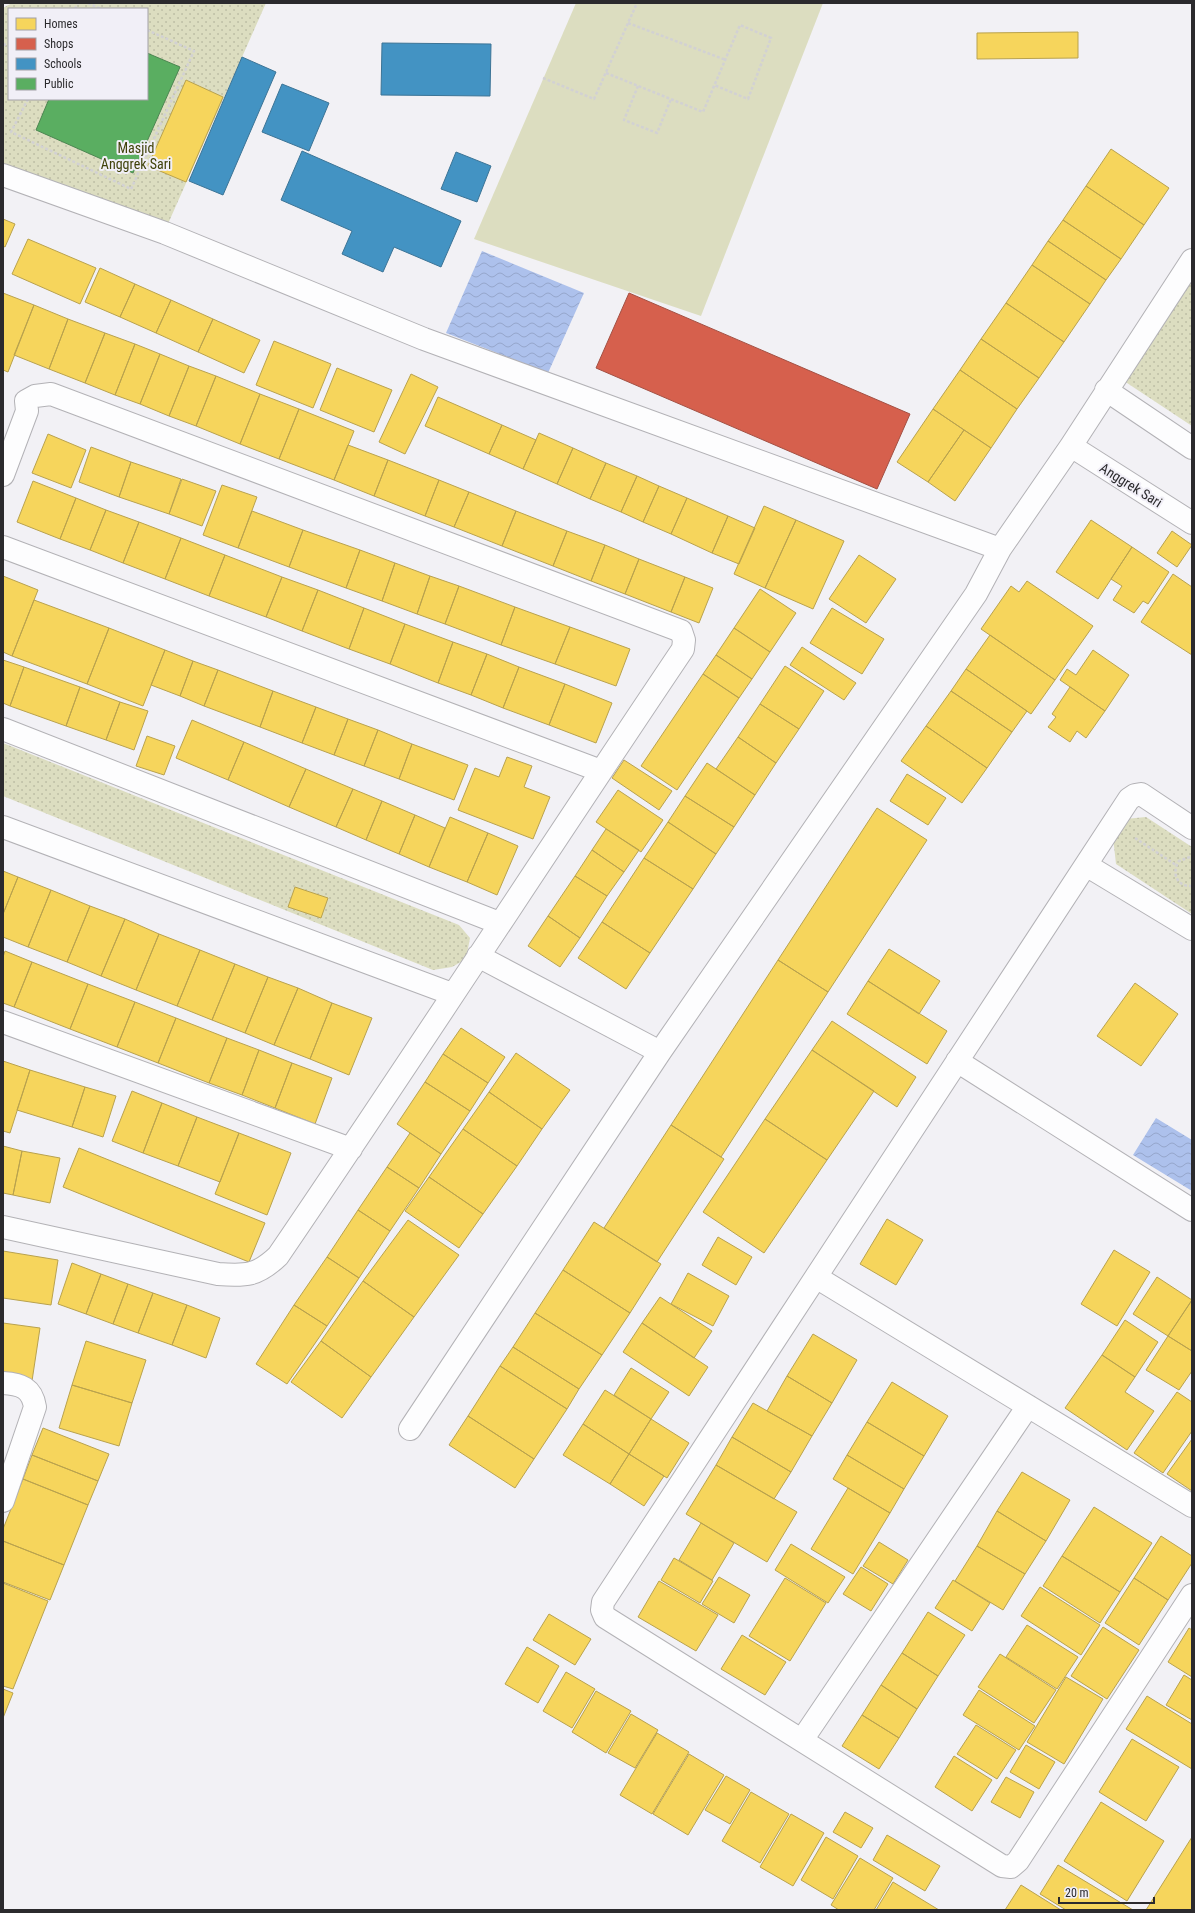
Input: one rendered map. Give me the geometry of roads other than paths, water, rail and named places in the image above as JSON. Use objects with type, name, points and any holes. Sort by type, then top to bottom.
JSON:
[{"type":"street","points":[[3,175],[164,233],[424,339],[1000,549]]},
{"type":"street","points":[[410,1429],[660,1052],[976,594],[1000,549],[1071,446],[1192,260]]},
{"type":"street","points":[[1106,390],[1192,448]]},
{"type":"street","points":[[3,475],[27,411],[26,401],[34,396],[51,394],[681,632],[684,640],[683,649],[499,923],[351,1149],[278,1256],[265,1269],[242,1276],[218,1274],[3,1227]]},
{"type":"street","name":"Anggrek Sari","points":[[1071,446],[1192,523]]},
{"type":"street","points":[[3,548],[601,771]]},
{"type":"street","points":[[3,730],[499,923]]},
{"type":"street","points":[[1192,828],[1141,794],[1135,795],[1129,799],[603,1602],[602,1610],[605,1617],[1002,1866],[1011,1867],[1018,1862],[1192,1595]]},
{"type":"street","points":[[3,827],[452,994]]},
{"type":"street","points":[[1086,865],[1192,929]]},
{"type":"street","points":[[478,956],[660,1052]]},
{"type":"street","points":[[3,1022],[351,1149]]},
{"type":"street","points":[[957,1061],[1192,1210]]},
{"type":"street","points":[[816,1276],[1192,1506]]},
{"type":"street","points":[[3,1383],[26,1388],[33,1397],[34,1407],[3,1501]]},
{"type":"street","points":[[802,1740],[1028,1406]]},
{"type":"water","points":[[482,251],[584,293],[548,373],[446,333]]},
{"type":"water","points":[[1156,1118],[1192,1140],[1192,1191],[1133,1155]]},
{"type":"park label","name":"Masjid Anggrek Sari","points":[[136,156]]}]
